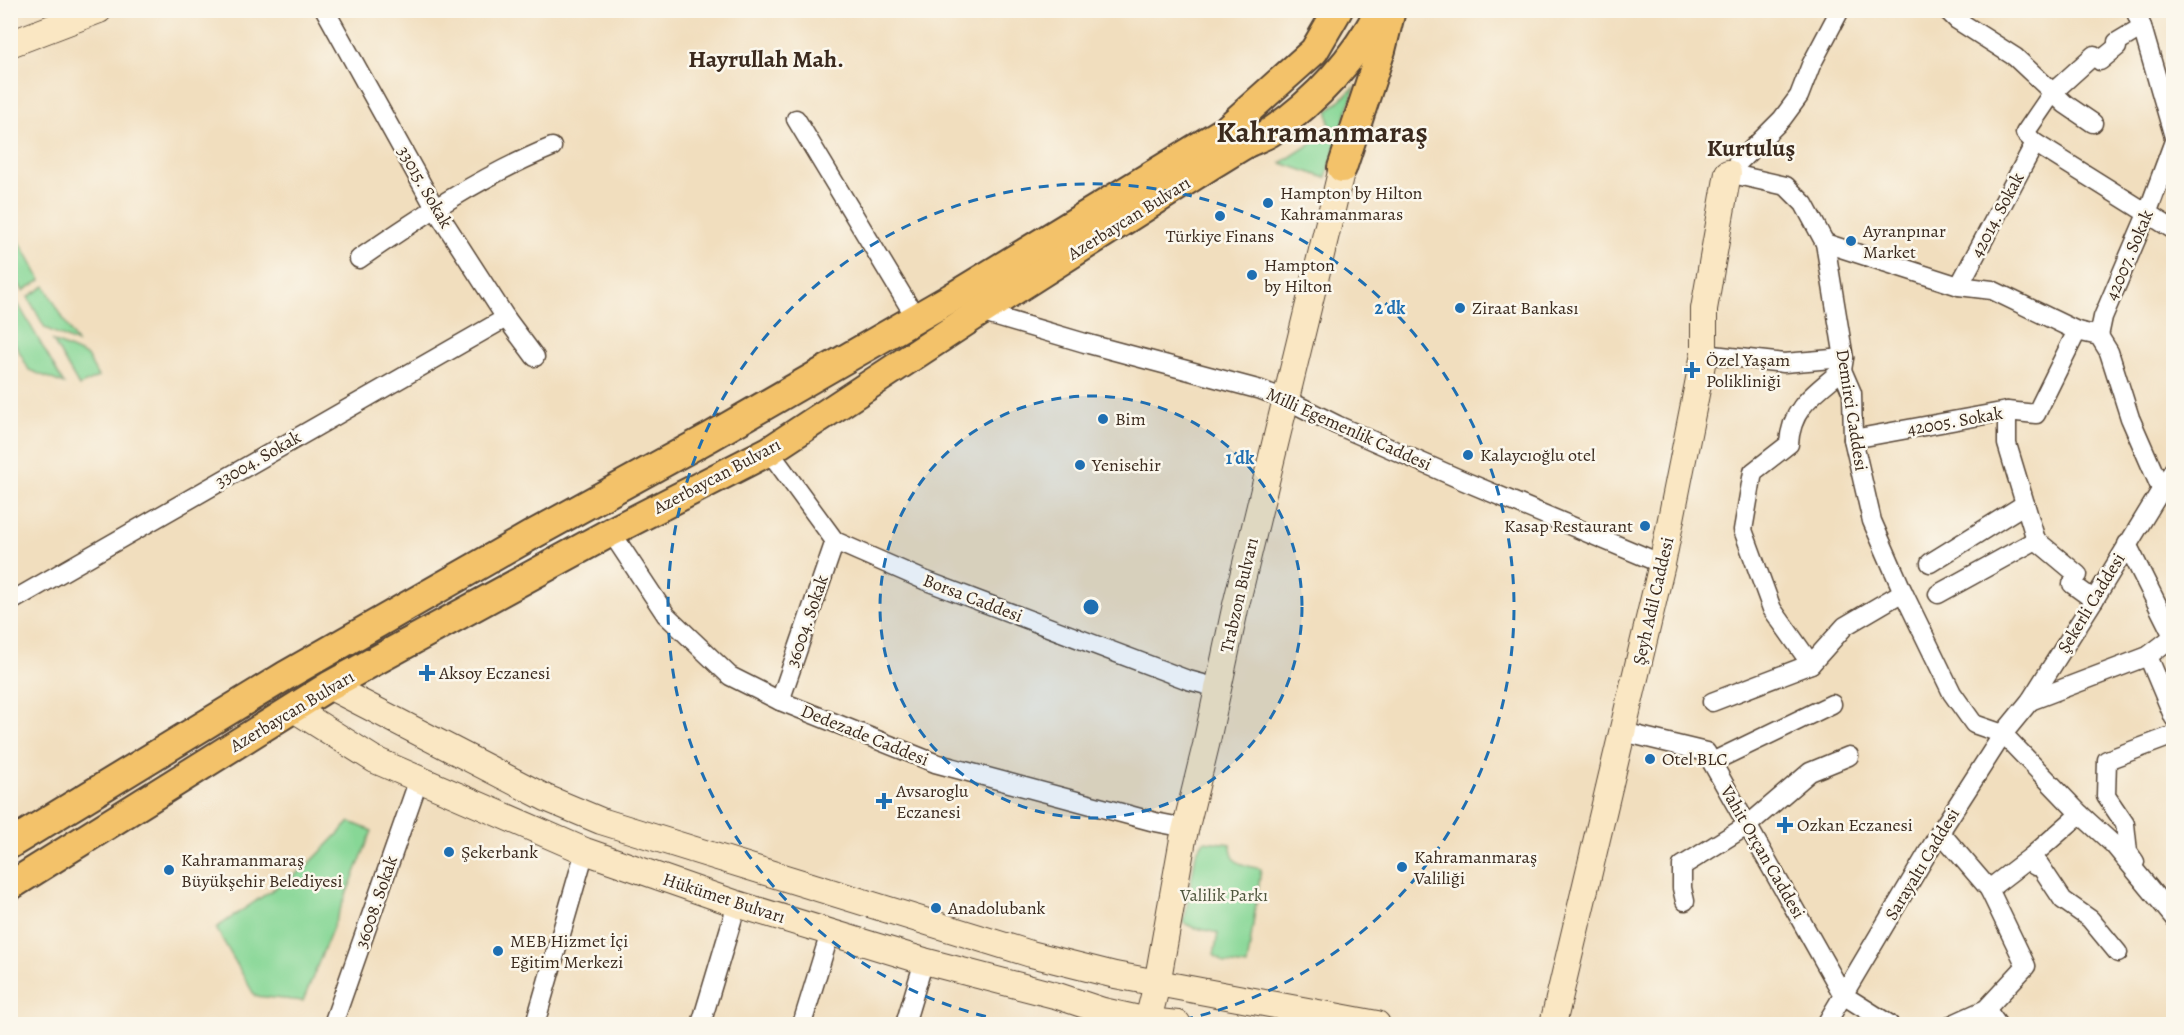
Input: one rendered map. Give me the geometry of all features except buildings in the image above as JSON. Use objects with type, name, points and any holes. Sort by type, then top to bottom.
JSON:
[{"type":"main road","points":[[10,44],[99,10]]},
{"type":"main road","name":"Azerbaycan Bulvarı","points":[[10,843],[285,676],[530,536],[710,437],[916,318],[1226,130],[1314,51],[1338,10]]},
{"type":"main road","name":"Azerbaycan Bulvarı","points":[[10,885],[329,686],[611,532],[769,451],[980,312],[1211,165],[1270,132],[1311,101],[1334,78],[1369,32],[1380,10]]},
{"type":"main road","points":[[1342,168],[1381,50],[1391,10]]},
{"type":"main road","name":"Trabzon Bulvarı","points":[[1147,1023],[1157,984],[1186,828],[1235,609],[1342,168]]},
{"type":"main road","name":"Şeyh Adil Caddesi","points":[[1552,1024],[1662,564],[1704,354],[1704,309],[1728,173]]},
{"type":"main road","name":"Hükümet Bulvarı","points":[[329,686],[546,798],[601,821],[1031,954],[1157,984],[1377,1024]]},
{"type":"main road","name":"Hükümet Bulvarı","points":[[294,709],[375,760],[585,851],[737,904],[830,933],[924,961],[1058,996],[1102,1018],[1178,1024]]},
{"type":"main road","points":[[1102,1018],[1115,975]]},
{"type":"street","name":"33015. Sokak","points":[[325,10],[435,208],[506,318],[535,357]]},
{"type":"street","points":[[1728,173],[1782,119],[1799,96],[1811,65],[1840,10]]},
{"type":"street","points":[[1947,10],[1957,20],[2015,57],[2053,92],[2093,123]]},
{"type":"street","points":[[2139,19],[2174,136]]},
{"type":"street","name":"42014. Sokak","points":[[1959,286],[2053,92],[2094,55],[2100,61],[2117,47],[2117,42],[2139,19]]},
{"type":"street","points":[[796,119],[916,318]]},
{"type":"street","points":[[2030,138],[2174,230]]},
{"type":"street","name":"42007. Sokak","points":[[2099,336],[2103,317],[2147,214],[2174,141]]},
{"type":"street","points":[[359,259],[435,208],[528,157],[552,147]]},
{"type":"street","name":"Demirci Caddesi","points":[[1728,173],[1786,186],[1804,204],[1825,243],[1843,364],[1852,393],[1853,439],[1872,521],[1903,592],[1952,693],[1974,724],[2003,734]]},
{"type":"street","points":[[1825,243],[1959,286],[1992,290],[2077,331],[2099,336],[2109,352],[2130,418],[2161,489]]},
{"type":"street","points":[[1024,285],[1016,297],[1015,305],[1026,325]]},
{"type":"street","name":"Milli Egemenlik Caddesi","points":[[980,312],[1085,343],[1249,386],[1285,399],[1337,425],[1464,481],[1662,564]]},
{"type":"street","name":"33004. Sokak","points":[[10,602],[506,318]]},
{"type":"street","name":"42005. Sokak","points":[[1853,439],[2007,411],[2036,414],[2077,331]]},
{"type":"street","points":[[1704,354],[1784,363],[1843,364]]},
{"type":"street","points":[[1811,664],[1772,609],[1743,530],[1753,472],[1789,444],[1790,434],[1800,406],[1843,364]]},
{"type":"street","points":[[2007,411],[2007,444],[2036,540],[2078,575],[2072,584],[2094,600]]},
{"type":"street","points":[[769,451],[835,541]]},
{"type":"street","name":"Şekerli Caddesi","points":[[2003,734],[2030,701],[2174,469]]},
{"type":"street","points":[[1930,563],[2025,504]]},
{"type":"street","name":"Dedezade Caddesi","points":[[611,532],[666,615],[729,676],[780,701],[935,763],[1155,822],[1186,828]]},
{"type":"street","points":[[1938,594],[2036,540]]},
{"type":"street","name":"Borsa Caddesi","points":[[835,541],[934,584],[1188,680],[1218,688]]},
{"type":"street","name":"36004. Sokak","points":[[780,701],[835,541]]},
{"type":"street","points":[[2030,701],[2148,656],[2173,636],[2127,544]]},
{"type":"street","points":[[1712,702],[1811,664],[1845,626],[1903,592]]},
{"type":"street","points":[[2148,656],[2174,718]]},
{"type":"street","points":[[1712,762],[1832,704]]},
{"type":"street","name":"Vahit Orçan Caddesi","points":[[1623,732],[1706,752],[1844,996]]},
{"type":"street","points":[[2003,734],[2080,814],[2114,845],[2174,918]]},
{"type":"street","name":"Sarayaltı Caddesi","points":[[1826,1024],[1940,832],[2003,734]]},
{"type":"street","points":[[2174,735],[2107,760],[2106,796],[2125,824],[2128,852],[2174,918]]},
{"type":"street","points":[[1684,901],[1682,866],[1748,825],[1810,772],[1849,756]]},
{"type":"street","name":"36008. Sokak","points":[[333,1024],[419,779]]},
{"type":"street","points":[[1989,889],[2032,856],[2080,814]]},
{"type":"street","points":[[1940,832],[1989,889],[2026,966],[1986,1009],[1953,1024]]},
{"type":"street","points":[[535,1024],[585,851]]},
{"type":"street","points":[[2032,856],[2031,860],[2035,866],[2039,864],[2063,900],[2090,919],[2118,953]]},
{"type":"street","points":[[701,1024],[737,904]]},
{"type":"street","points":[[802,1024],[830,933]]},
{"type":"street","points":[[905,1024],[924,961]]},
{"type":"street","points":[[1844,996],[1889,1024]]},
{"type":"street","points":[[1986,1009],[1997,1024]]},
{"type":"green space","points":[[1355,87],[1326,178],[1281,163],[1330,131],[1328,111]]},
{"type":"green space","points":[[11,226],[41,280],[23,291],[11,270]]},
{"type":"green space","points":[[45,286],[77,343],[45,328],[28,297]]},
{"type":"green space","points":[[17,302],[64,384],[29,370],[11,336],[11,305]]},
{"type":"green space","points":[[53,341],[87,356],[98,377],[79,386]]},
{"type":"green space","points":[[350,822],[372,831],[303,1001],[255,996],[216,928],[306,867]]},
{"type":"green space","name":"Valilik Parkı","points":[[1204,841],[1231,844],[1235,860],[1243,865],[1261,869],[1247,966],[1224,963],[1214,955],[1218,933],[1184,923],[1196,853]]},
{"type":"place","name":"Hampton by Hilton Kahramanmaras","points":[[1268,203]]},
{"type":"place","name":"Türkiye Finans","points":[[1220,216]]},
{"type":"place","name":"Ayranpınar Market","points":[[1851,241]]},
{"type":"place","name":"Hampton by Hilton","points":[[1252,275]]},
{"type":"place","name":"Ziraat Bankası","points":[[1460,308]]},
{"type":"place","name":"Özel Yaşam Polikliniği","points":[[1692,370]]},
{"type":"place","name":"Bim","points":[[1103,419]]},
{"type":"place","name":"Kalaycıoğlu otel","points":[[1468,455]]},
{"type":"place","name":"Yenisehir","points":[[1080,465]]},
{"type":"place","name":"Kasap Restaurant","points":[[1645,526]]},
{"type":"place","name":"Aksoy Eczanesi","points":[[427,673]]},
{"type":"place","name":"Otel BLC","points":[[1650,759]]},
{"type":"place","name":"Avsaroglu Eczanesi","points":[[884,801]]},
{"type":"place","name":"Ozkan Eczanesi","points":[[1785,825]]},
{"type":"place","name":"Şekerbank","points":[[449,852]]},
{"type":"place","name":"Kahramanmaraş Valiliği","points":[[1402,867]]},
{"type":"place","name":"Kahramanmaraş Büyükşehir Belediyesi","points":[[169,870]]},
{"type":"place","name":"Anadolubank","points":[[936,908]]},
{"type":"place","name":"MEB Hizmet İçi Eğitim Merkezi","points":[[498,951]]},
{"type":"district","name":"Hayrullah Mah.","points":[[766,59]]},
{"type":"district","name":"Kahramanmaraş","points":[[1322,132]]},
{"type":"district","name":"Kurtuluş","points":[[1751,148]]}]
